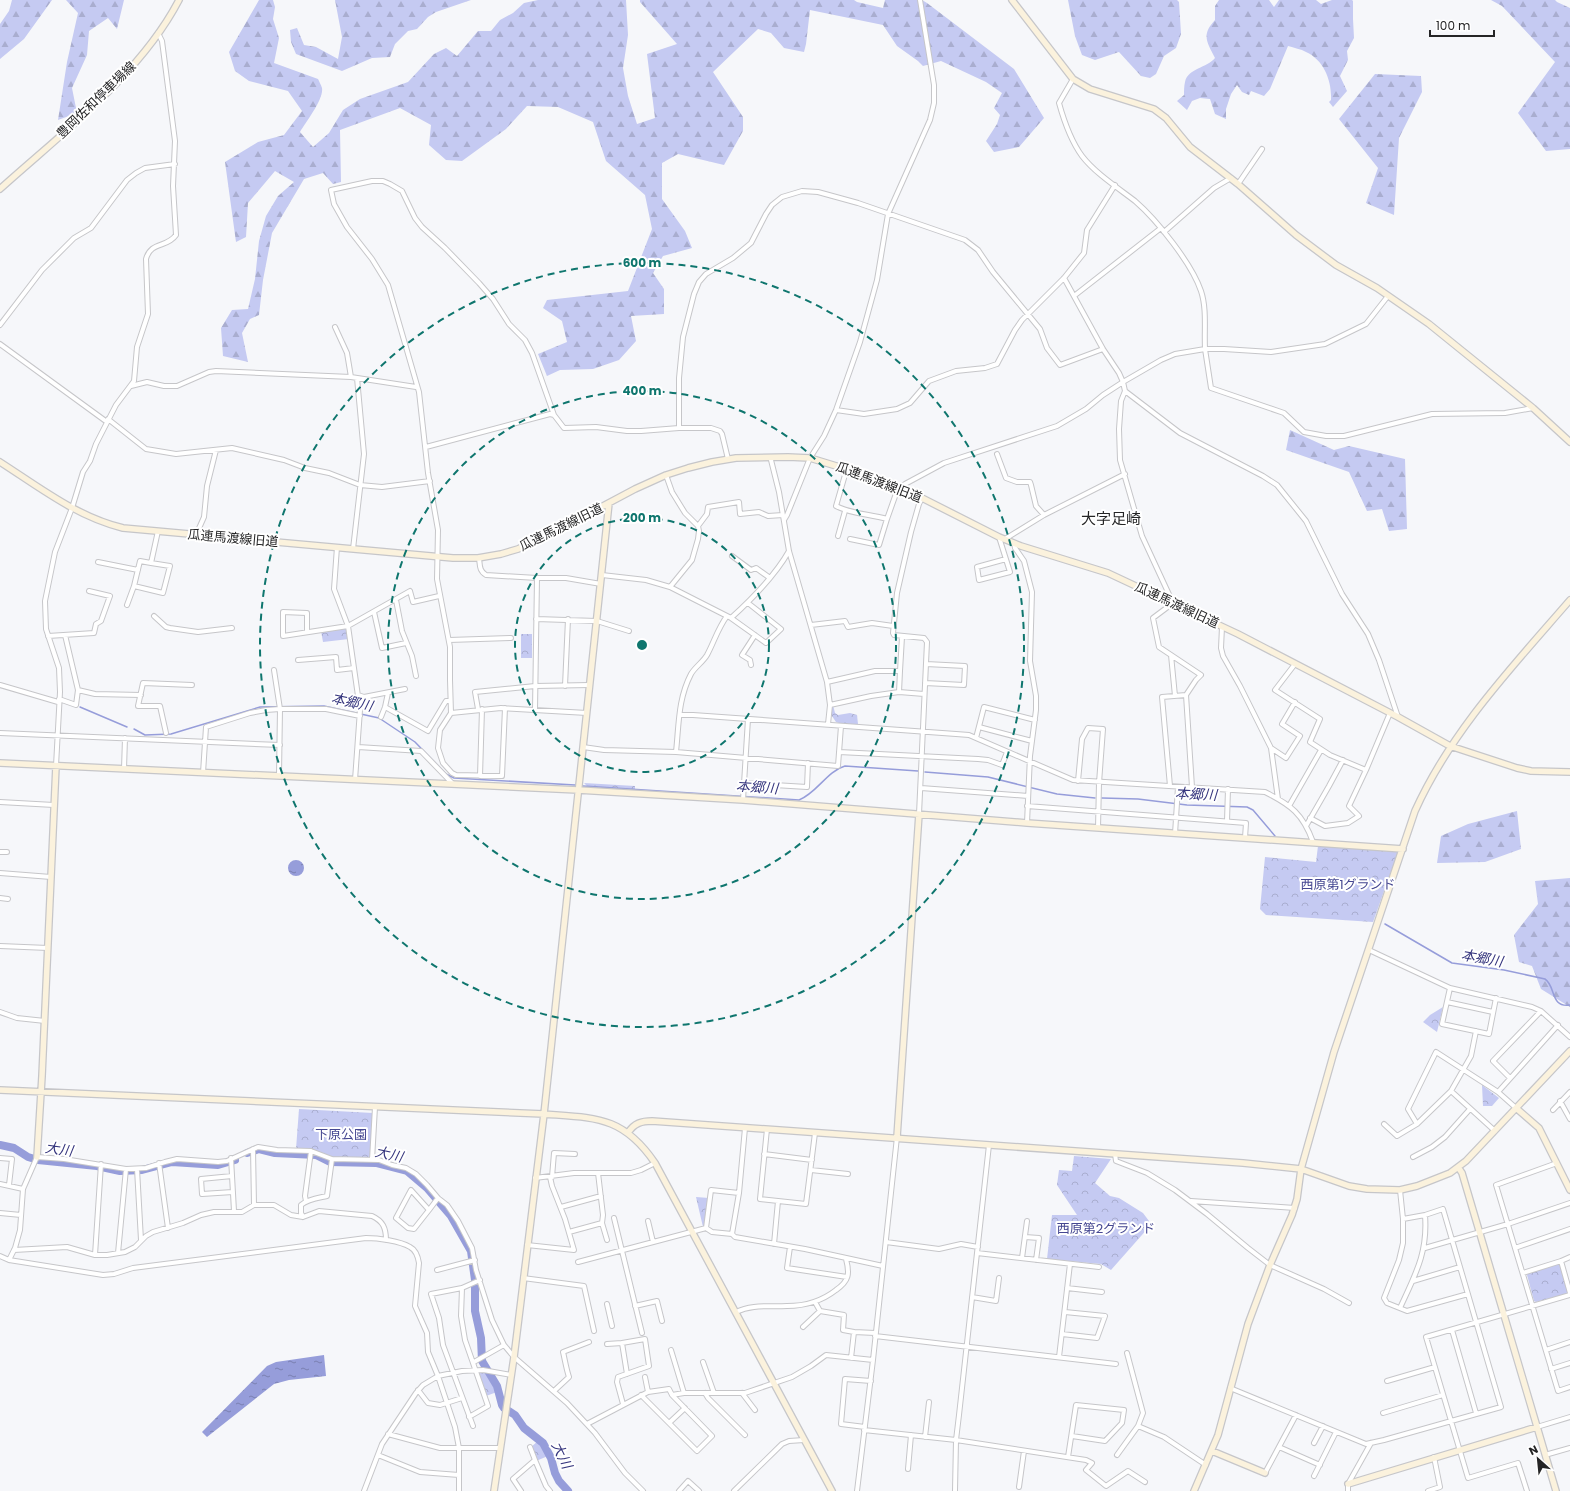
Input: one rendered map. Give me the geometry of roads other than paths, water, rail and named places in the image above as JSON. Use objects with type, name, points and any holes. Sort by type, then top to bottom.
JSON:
[{"type":"street","name":"豊岡佐和停車場線","points":[[0,189],[110,90],[158,34],[179,0]]},
{"type":"street","points":[[698,526],[707,514],[708,507],[739,502],[740,514],[759,512],[768,516],[783,518],[787,515],[810,458],[824,436],[836,410],[862,335],[877,280],[888,214],[930,120],[934,103],[930,55],[920,0]]},
{"type":"street","points":[[1012,0],[1073,79],[1090,89],[1154,109],[1166,118],[1190,147],[1231,178],[1296,235],[1322,255],[1388,296],[1429,324],[1533,408],[1570,442]]},
{"type":"street","points":[[9,1260],[14,1250],[20,1230],[23,1189],[33,1163],[37,1157],[45,1021],[59,668],[48,636],[44,618],[45,601],[55,552],[72,508],[83,472],[90,461],[96,444],[116,405],[131,386],[136,375],[137,347],[148,318],[146,259],[148,253],[151,249],[170,241],[176,235],[173,186],[175,141],[162,41],[158,34]]},
{"type":"street","points":[[1073,79],[1059,103],[1072,139],[1082,156],[1136,203],[1161,228],[1186,263],[1201,291],[1204,305],[1205,349],[1210,388],[1284,413],[1304,432],[1326,436],[1344,436],[1432,414],[1505,413],[1533,408]]},
{"type":"street","points":[[1238,184],[1262,149]]},
{"type":"street","points":[[0,325],[42,270],[74,238],[91,228],[127,180],[145,168],[175,164]]},
{"type":"street","points":[[1164,232],[1214,188],[1231,178]]},
{"type":"street","points":[[505,708],[502,776],[456,775],[452,773],[443,763],[438,748],[440,730],[451,713],[449,640],[437,580],[438,530],[430,482],[419,392],[416,386],[388,285],[372,259],[347,227],[334,204],[331,190],[372,181],[383,181],[402,191],[415,218],[422,227],[445,248],[493,299],[510,324],[525,340],[532,353],[554,415],[564,428],[596,427],[634,431],[679,428],[712,428],[720,431],[728,459]]},
{"type":"street","points":[[836,410],[864,414],[897,409],[910,403],[929,381],[956,371],[985,368],[997,364],[1015,330],[1028,314],[1064,278],[1084,253],[1087,230],[1115,185]]},
{"type":"street","points":[[679,428],[679,378],[683,336],[694,294],[699,282],[706,274],[733,258],[751,243],[772,205],[788,195],[808,191],[849,200],[965,240],[978,250],[1040,329],[1047,348],[1060,365],[1103,350]]},
{"type":"street","points":[[1074,296],[1161,228]]},
{"type":"street","points":[[1064,278],[1103,350],[1119,372],[1123,382],[1125,391],[1121,401],[1120,460],[1142,536],[1173,603],[1153,618],[1159,647],[1201,675],[1186,695],[1192,787]]},
{"type":"street","points":[[850,539],[879,546],[898,488],[944,463],[1057,426],[1086,409],[1103,395],[1123,382],[1161,360],[1175,354],[1205,349],[1271,352],[1325,344],[1366,324],[1388,296]]},
{"type":"street","points":[[335,327],[346,353],[351,377]]},
{"type":"street","points":[[0,344],[108,420],[146,449],[176,454],[232,448],[284,460],[360,485],[382,487],[430,482]]},
{"type":"street","points":[[131,386],[147,382],[164,386],[177,386],[209,372],[216,371],[351,377],[416,386]]},
{"type":"street","points":[[353,549],[364,454],[357,378]]},
{"type":"street","points":[[1125,391],[1180,433],[1252,470],[1277,485],[1306,521],[1342,594],[1368,634],[1379,660],[1398,717]]},
{"type":"street","points":[[426,447],[550,414],[554,415]]},
{"type":"street","points":[[196,535],[204,517],[207,486],[216,450]]},
{"type":"street","points":[[997,454],[1006,478],[1018,482],[1030,482],[1032,485],[1036,506],[1044,515]]},
{"type":"street","points":[[772,457],[771,460],[779,492],[789,550],[827,682],[830,705],[828,724]]},
{"type":"street","name":"瓜連馬渡線旧道","points":[[0,462],[72,508],[106,524],[123,528],[437,557],[479,558],[501,554],[531,544],[666,475],[728,459],[772,457],[810,458],[847,468],[898,488],[922,498],[1014,543],[1108,573],[1222,627],[1398,717],[1450,746],[1517,768],[1570,772]]},
{"type":"street","points":[[847,468],[836,506],[845,511],[875,515],[887,519]]},
{"type":"street","points":[[1006,559],[977,567],[979,580],[1010,572],[1002,538],[1125,474]]},
{"type":"street","points":[[666,475],[672,492],[685,513],[698,526],[699,531],[692,560],[670,587]]},
{"type":"street","points":[[857,1491],[897,1137],[924,732],[924,694],[927,642],[924,638],[894,635],[893,626],[899,585],[911,532],[922,498]]},
{"type":"street","points":[[494,1491],[514,1357],[544,1114],[609,503]]},
{"type":"street","points":[[838,536],[845,511]]},
{"type":"street","points":[[151,563],[158,531]]},
{"type":"street","points":[[1014,543],[1015,548],[1024,561],[1032,592],[1030,661],[1036,696],[1030,762],[1027,823]]},
{"type":"street","points":[[337,547],[334,589],[348,626],[360,710],[356,780]]},
{"type":"street","points":[[676,752],[680,715],[679,707],[682,694],[692,673],[707,656],[721,624],[748,603],[781,566],[789,550]]},
{"type":"street","points":[[732,556],[751,570],[756,568],[770,578]]},
{"type":"street","points":[[479,558],[480,570],[482,573],[486,574],[537,578],[566,578],[601,584]]},
{"type":"street","points":[[128,605],[140,561],[170,566],[163,593],[134,586]]},
{"type":"street","points":[[98,562],[138,570]]},
{"type":"street","points":[[602,575],[646,580],[670,587],[729,617],[766,643],[781,629],[748,603]]},
{"type":"street","points":[[535,710],[537,578]]},
{"type":"street","points":[[307,632],[307,613],[283,612],[283,636],[348,626],[410,591],[413,602],[439,596]]},
{"type":"street","points":[[48,636],[94,633],[96,624],[101,621],[110,596],[89,592]]},
{"type":"street","points":[[396,600],[406,643],[412,656],[416,676]]},
{"type":"street","points":[[1194,1491],[1218,1435],[1248,1324],[1270,1265],[1295,1208],[1301,1169],[1334,1052],[1422,796],[1450,746],[1510,669],[1570,600]]},
{"type":"street","points":[[374,612],[382,648],[406,643]]},
{"type":"street","points":[[154,616],[166,627],[170,628],[198,632],[232,628]]},
{"type":"street","points":[[536,619],[597,621],[630,631]]},
{"type":"street","points":[[565,686],[568,619]]},
{"type":"street","points":[[811,625],[845,621],[848,627],[872,622],[893,626]]},
{"type":"street","points":[[1222,627],[1221,648],[1223,656],[1240,686],[1270,748],[1278,799]]},
{"type":"street","points":[[0,685],[76,705],[78,690],[65,635]]},
{"type":"street","points":[[751,665],[750,660],[742,655],[756,635]]},
{"type":"street","points":[[899,692],[902,637]]},
{"type":"street","points":[[449,640],[511,638]]},
{"type":"street","points":[[1171,655],[1175,696]]},
{"type":"street","points":[[298,660],[336,657],[337,670],[354,668]]},
{"type":"street","points":[[925,683],[964,685],[965,666],[926,664]]},
{"type":"street","points":[[1295,664],[1275,690],[1320,719],[1310,742]]},
{"type":"street","points":[[274,670],[280,703],[279,775]]},
{"type":"street","points":[[827,682],[875,671],[900,671]]},
{"type":"street","points":[[166,733],[160,706],[138,706],[143,683],[192,685]]},
{"type":"street","points":[[480,776],[480,709],[475,692],[535,686],[590,685]]},
{"type":"street","points":[[78,690],[95,694],[141,695]]},
{"type":"street","points":[[358,695],[364,697],[405,690]]},
{"type":"street","points":[[830,705],[871,696],[899,692],[924,694]]},
{"type":"street","points":[[381,717],[388,693]]},
{"type":"street","points":[[1170,786],[1162,697],[1186,695]]},
{"type":"street","points":[[385,707],[428,731],[446,701],[450,700]]},
{"type":"street","points":[[1295,702],[1282,724],[1321,750],[1366,770]]},
{"type":"street","points":[[976,738],[984,707],[1035,720]]},
{"type":"street","points":[[451,713],[480,709],[505,708],[587,713]]},
{"type":"street","points":[[204,773],[206,727],[266,710],[280,709],[326,709],[360,716]]},
{"type":"street","points":[[1310,818],[1325,826],[1348,823],[1359,816],[1349,806],[1390,713]]},
{"type":"street","points":[[680,715],[828,724],[963,735],[976,738],[1064,777],[1078,781],[1265,792],[1294,810],[1306,826],[1313,842]]},
{"type":"street","points":[[743,800],[748,719]]},
{"type":"street","points":[[583,747],[604,750],[676,752],[838,766],[841,726]]},
{"type":"street","points":[[979,727],[1032,742]]},
{"type":"street","points":[[1078,781],[1082,739],[1088,728],[1103,729],[1099,783],[1098,828]]},
{"type":"street","points":[[0,733],[280,745]]},
{"type":"street","points":[[1270,748],[1286,758],[1300,736]]},
{"type":"street","points":[[124,769],[125,738]]},
{"type":"street","points":[[358,747],[421,751],[453,784]]},
{"type":"street","points":[[1289,806],[1321,750]]},
{"type":"street","points":[[839,752],[983,760],[1002,764],[1007,752]]},
{"type":"street","points":[[1306,826],[1343,760]]},
{"type":"street","points":[[0,763],[204,773],[279,775],[743,800],[1027,823],[1313,842],[1403,850]]},
{"type":"street","points":[[744,783],[807,787],[808,764]]},
{"type":"street","points":[[448,779],[452,773]]},
{"type":"street","points":[[1175,834],[1178,787]]},
{"type":"street","points":[[921,788],[1028,796]]},
{"type":"street","points":[[1227,821],[1228,789]]},
{"type":"street","points":[[0,802],[54,805]]},
{"type":"street","points":[[1027,806],[1246,823],[1246,838]]},
{"type":"street","points":[[0,852],[7,852]]},
{"type":"street","points":[[0,873],[51,877]]},
{"type":"street","points":[[0,898],[8,899]]},
{"type":"street","points":[[0,946],[48,948]]},
{"type":"street","points":[[1369,950],[1450,988],[1532,1007],[1541,1011],[1570,1037]]},
{"type":"street","points":[[1450,988],[1442,1024],[1489,1034],[1496,998]]},
{"type":"street","points":[[1447,1002],[1493,1012]]},
{"type":"street","points":[[1510,1078],[1493,1061],[1541,1011]]},
{"type":"street","points":[[0,1012],[17,1018],[45,1021]]},
{"type":"street","points":[[1498,1092],[1558,1025]]},
{"type":"street","points":[[1384,1124],[1397,1136],[1417,1124],[1451,1091],[1471,1056],[1476,1031]]},
{"type":"street","points":[[628,1133],[634,1126],[645,1121],[815,1133],[897,1137],[1243,1163],[1301,1169],[1349,1186],[1368,1189],[1400,1190],[1427,1183],[1458,1167],[1495,1131],[1570,1050]]},
{"type":"street","points":[[1417,1124],[1408,1109],[1436,1052],[1498,1092],[1539,1128],[1570,1190]]},
{"type":"street","points":[[0,1090],[544,1114],[600,1119],[616,1126],[628,1133],[644,1147],[655,1163],[832,1491]]},
{"type":"street","points":[[1451,1091],[1495,1131]]},
{"type":"street","points":[[1553,1110],[1570,1092]]},
{"type":"street","points":[[1560,1101],[1570,1119]]},
{"type":"street","points":[[372,1160],[376,1107]]},
{"type":"street","points":[[1414,1157],[1432,1147],[1444,1137],[1470,1109]]},
{"type":"street","points":[[732,1234],[739,1193],[745,1128]]},
{"type":"street","points":[[767,1129],[760,1199],[806,1204],[815,1133]]},
{"type":"street","points":[[955,1491],[956,1440],[989,1145]]},
{"type":"street","points":[[37,1157],[64,1159],[126,1171],[137,1170],[177,1160],[218,1162],[258,1147],[310,1153],[332,1161],[379,1160],[411,1170],[427,1185],[438,1199],[447,1205],[458,1221],[472,1248],[475,1260],[477,1282],[504,1345],[514,1357],[554,1391],[588,1424],[625,1473],[643,1491]]},
{"type":"street","points":[[253,1150],[254,1205]]},
{"type":"street","points":[[306,1201],[305,1196],[310,1153]]},
{"type":"street","points":[[527,1245],[574,1250],[561,1207],[552,1186],[551,1177],[554,1153],[575,1154]]},
{"type":"street","points":[[764,1154],[812,1160]]},
{"type":"street","points":[[1115,1154],[1116,1160],[1147,1173],[1190,1200],[1270,1265],[1324,1289],[1349,1303]]},
{"type":"street","points":[[0,1158],[12,1159],[9,1185]]},
{"type":"street","points":[[232,1158],[234,1211]]},
{"type":"street","points":[[303,1217],[301,1213],[301,1205],[306,1201],[326,1196],[332,1161]]},
{"type":"street","points":[[536,1178],[574,1173],[631,1174],[655,1163]]},
{"type":"street","points":[[1557,1163],[1496,1185],[1558,1391],[1570,1387]]},
{"type":"street","points":[[160,1165],[168,1228]]},
{"type":"street","points":[[95,1255],[101,1167]]},
{"type":"street","points":[[1458,1167],[1462,1173],[1480,1232],[1556,1491]]},
{"type":"street","points":[[137,1170],[141,1240]]},
{"type":"street","points":[[811,1170],[848,1174]]},
{"type":"street","points":[[118,1253],[126,1171]]},
{"type":"street","points":[[598,1173],[603,1215],[602,1223],[607,1240]]},
{"type":"street","points":[[232,1176],[201,1179],[202,1194],[233,1192]]},
{"type":"street","points":[[0,1184],[23,1189]]},
{"type":"street","points":[[429,1210],[411,1190],[396,1218],[408,1228],[414,1229],[438,1199]]},
{"type":"street","points":[[706,1228],[711,1190],[739,1193]]},
{"type":"street","points":[[1400,1190],[1403,1219],[1403,1243],[1399,1260],[1384,1298],[1387,1303],[1407,1311],[1468,1294]]},
{"type":"street","points":[[561,1207],[601,1196]]},
{"type":"street","points":[[1190,1200],[1295,1208]]},
{"type":"street","points":[[774,1244],[778,1201]]},
{"type":"street","points":[[1425,1248],[1508,1224],[1570,1202]]},
{"type":"street","points":[[14,1250],[67,1247],[95,1255],[125,1252],[135,1247],[141,1240],[153,1232],[168,1228],[201,1215],[214,1212],[242,1212],[254,1205],[274,1205],[291,1215],[303,1217],[319,1211],[372,1216],[382,1222],[386,1233],[386,1240]]},
{"type":"street","points":[[1230,1388],[1366,1444],[1500,1406],[1443,1209],[1425,1215],[1403,1219]]},
{"type":"street","points":[[0,1213],[21,1216]]},
{"type":"street","points":[[1400,1308],[1413,1281],[1425,1248],[1425,1215]]},
{"type":"street","points":[[614,1218],[642,1334]]},
{"type":"street","points":[[648,1221],[653,1242]]},
{"type":"street","points":[[1022,1258],[1027,1221]]},
{"type":"street","points":[[569,1232],[602,1223]]},
{"type":"street","points":[[578,1262],[706,1228],[712,1232],[732,1234],[735,1237],[805,1249],[883,1266]]},
{"type":"street","points":[[1515,1248],[1570,1229]]},
{"type":"street","points":[[1025,1237],[1039,1238],[1036,1260]]},
{"type":"street","points":[[0,1256],[9,1260],[103,1275],[114,1274],[133,1268],[366,1238],[386,1240],[410,1247],[414,1250],[419,1263],[415,1306],[427,1333],[428,1352],[438,1376],[455,1427],[458,1448],[459,1491]]},
{"type":"street","points":[[886,1242],[939,1250],[961,1244],[978,1247]]},
{"type":"street","points":[[790,1247],[787,1268],[847,1278]]},
{"type":"street","points":[[977,1253],[1099,1267]]},
{"type":"street","points":[[1523,1273],[1570,1257]]},
{"type":"street","points":[[736,1312],[756,1306],[802,1306],[830,1295],[843,1285],[849,1274],[846,1259]]},
{"type":"street","points":[[437,1270],[475,1260]]},
{"type":"street","points":[[1527,1491],[1518,1464],[1468,1478],[1426,1337],[1504,1315],[1570,1294],[1561,1261]]},
{"type":"street","points":[[1059,1357],[1070,1264]]},
{"type":"street","points":[[1413,1281],[1460,1267]]},
{"type":"street","points":[[523,1278],[584,1286],[594,1331]]},
{"type":"street","points":[[972,1297],[996,1301],[999,1278]]},
{"type":"street","points":[[472,1426],[443,1345],[439,1318],[431,1294],[462,1288],[477,1282]]},
{"type":"street","points":[[462,1288],[461,1316],[465,1340],[475,1362],[476,1370],[488,1406],[469,1417]]},
{"type":"street","points":[[1068,1288],[1102,1292]]},
{"type":"street","points":[[635,1306],[657,1301],[662,1321]]},
{"type":"street","points":[[815,1302],[820,1311]]},
{"type":"street","points":[[607,1304],[612,1326]]},
{"type":"street","points":[[803,1327],[820,1311]]},
{"type":"street","points":[[820,1311],[844,1315],[843,1330],[854,1332],[966,1347],[1116,1364]]},
{"type":"street","points":[[1062,1334],[1097,1338],[1105,1316],[1065,1312]]},
{"type":"street","points":[[1452,1330],[1476,1414]]},
{"type":"street","points":[[851,1358],[854,1332]]},
{"type":"street","points":[[607,1344],[645,1339],[649,1366],[618,1377],[616,1382],[623,1404]]},
{"type":"street","points":[[554,1391],[569,1377],[564,1363],[565,1360],[563,1352],[589,1342]]},
{"type":"street","points":[[1546,1350],[1570,1342]]},
{"type":"street","points":[[622,1343],[627,1374]]},
{"type":"street","points":[[475,1362],[504,1345]]},
{"type":"street","points":[[671,1350],[684,1393]]},
{"type":"street","points":[[1116,1455],[1138,1426],[1143,1412],[1127,1353]]},
{"type":"street","points":[[672,1395],[684,1393],[742,1393],[792,1377],[826,1355],[873,1360]]},
{"type":"street","points":[[703,1362],[714,1393]]},
{"type":"street","points":[[1551,1369],[1570,1363]]},
{"type":"street","points":[[1387,1381],[1435,1367]]},
{"type":"street","points":[[364,1491],[382,1444],[418,1390],[438,1376],[453,1372],[483,1370],[511,1375]]},
{"type":"street","points":[[645,1377],[648,1392]]},
{"type":"street","points":[[870,1381],[845,1379],[841,1424],[1068,1457],[1092,1463],[1086,1470],[1106,1486]]},
{"type":"street","points":[[588,1424],[641,1395],[648,1392],[668,1389],[684,1408],[712,1436],[697,1451],[641,1395]]},
{"type":"street","points":[[418,1390],[428,1403],[440,1405],[462,1398]]},
{"type":"street","points":[[705,1393],[708,1398],[745,1435]]},
{"type":"street","points":[[742,1393],[755,1410]]},
{"type":"street","points":[[1382,1413],[1443,1395]]},
{"type":"street","points":[[925,1437],[929,1402]]},
{"type":"street","points":[[1068,1457],[1076,1404],[1124,1410],[1122,1423],[1105,1441],[1072,1436]]},
{"type":"street","points":[[669,1423],[684,1408]]},
{"type":"street","points":[[1212,1451],[1265,1473],[1296,1415]]},
{"type":"street","points":[[1348,1484],[1570,1417]]},
{"type":"street","points":[[1138,1426],[1164,1438],[1206,1465]]},
{"type":"street","points":[[1314,1443],[1323,1426]]},
{"type":"street","points":[[1314,1476],[1336,1432]]},
{"type":"street","points":[[388,1434],[440,1448],[500,1448]]},
{"type":"street","points":[[908,1470],[911,1435]]},
{"type":"street","points":[[734,1491],[782,1444],[789,1441],[804,1440]]},
{"type":"street","points":[[1348,1491],[1348,1484],[1371,1443]]},
{"type":"street","points":[[530,1447],[546,1486],[550,1491]]},
{"type":"street","points":[[1278,1447],[1320,1465]]},
{"type":"street","points":[[1545,1455],[1570,1448]]},
{"type":"street","points":[[1019,1487],[1024,1451]]},
{"type":"street","points":[[378,1455],[420,1472],[459,1475]]},
{"type":"street","points":[[1428,1491],[1440,1487],[1434,1457]]},
{"type":"street","points":[[521,1491],[513,1479],[535,1460]]},
{"type":"street","points":[[1105,1491],[1106,1486],[1128,1471],[1145,1482]]},
{"type":"street","points":[[680,1491],[688,1482],[699,1491]]},
{"type":"water","points":[[296,860],[302,862],[304,868],[302,874],[296,876],[290,874],[288,868],[290,862]]},
{"type":"water","points":[[324,1355],[326,1376],[289,1380],[274,1384],[207,1437],[202,1432],[267,1366],[276,1362]]},
{"type":"waterway","name":"本郷川","points":[[134,729],[145,735],[171,734],[260,707],[324,706],[379,718],[415,742],[446,774],[454,778],[575,785]]},
{"type":"waterway","name":"本郷川","points":[[80,707],[127,727]]},
{"type":"waterway","name":"本郷川","points":[[583,786],[799,800],[805,797],[833,772],[845,766],[918,771]]},
{"type":"waterway","name":"本郷川","points":[[925,772],[988,777],[1057,794],[1095,798]]},
{"type":"waterway","name":"本郷川","points":[[1102,798],[1138,799],[1187,805],[1247,807],[1253,810],[1275,836]]},
{"type":"waterway","name":"本郷川","points":[[1385,924],[1452,963],[1504,970],[1545,979],[1551,986],[1556,1000],[1564,1005],[1570,1005]]},
{"type":"waterway","name":"大川","points":[[0,1145],[14,1148],[28,1157],[38,1160],[97,1166],[120,1171],[142,1170],[172,1162],[218,1165],[235,1160]]},
{"type":"waterway","name":"大川","points":[[247,1153],[259,1149],[275,1153],[316,1155],[330,1162],[376,1163],[407,1171],[427,1188],[451,1216],[471,1251],[475,1280],[475,1311],[481,1338],[482,1361],[497,1386],[502,1405],[515,1415],[524,1428],[543,1443],[551,1458],[559,1481],[568,1491]]},
{"type":"district","name":"大字足崎","points":[[1111,518]]},
{"type":"park label","name":"西原第1グランド","points":[[1348,884]]},
{"type":"park label","name":"下原公園","points":[[341,1134]]},
{"type":"park label","name":"西原第2グランド","points":[[1106,1228]]}]
